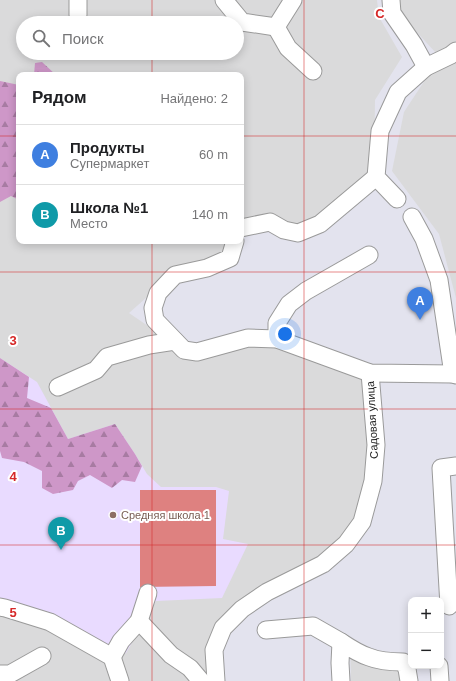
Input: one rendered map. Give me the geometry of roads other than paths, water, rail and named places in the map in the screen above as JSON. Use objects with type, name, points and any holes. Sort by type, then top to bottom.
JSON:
[{"type":"street","points":[[224,0],[237,16]]},
{"type":"street","points":[[276,26],[293,0]]},
{"type":"street","points":[[391,0],[392,13],[414,45],[426,67]]},
{"type":"street","points":[[244,22],[276,26]]},
{"type":"street","points":[[276,26],[288,48],[313,71]]},
{"type":"street","points":[[244,227],[270,222],[284,230],[298,233],[320,224],[376,177],[380,131],[398,92],[426,67],[452,55],[456,51]]},
{"type":"street","points":[[376,177],[397,199]]},
{"type":"street","points":[[234,244],[230,258],[207,268],[175,275],[158,293],[153,308],[155,320],[184,350],[197,352],[248,338],[277,339],[370,373],[454,375],[438,280],[424,239],[412,217]]},
{"type":"street","points":[[277,339],[277,323],[289,304],[306,291],[369,255]]},
{"type":"street","points":[[58,387],[96,370],[107,357],[149,345],[175,341]]},
{"type":"street","name":"Садовая улица","points":[[216,681],[214,650],[223,628],[242,609],[267,592],[323,564],[346,544],[362,522],[373,481],[376,446],[370,373]]},
{"type":"street","points":[[449,606],[441,468],[456,466]]},
{"type":"street","points":[[112,657],[121,641],[139,621],[148,592]]},
{"type":"street","points":[[0,608],[50,622],[112,657],[120,681]]},
{"type":"street","points":[[139,621],[171,655],[190,668],[202,681]]},
{"type":"street","points":[[266,630],[313,626],[369,658],[403,662],[408,669],[409,681]]},
{"type":"street","points":[[341,642],[341,681]]},
{"type":"street","points":[[0,674],[10,674],[42,656]]},
{"type":"street","points":[[440,669],[440,681]]},
{"type":"place","name":"Продукты","points":[[420,320]]},
{"type":"place","name":"Средняя школа 1","points":[[113,515]]},
{"type":"place","name":"Школа №1","points":[[61,550]]}]
